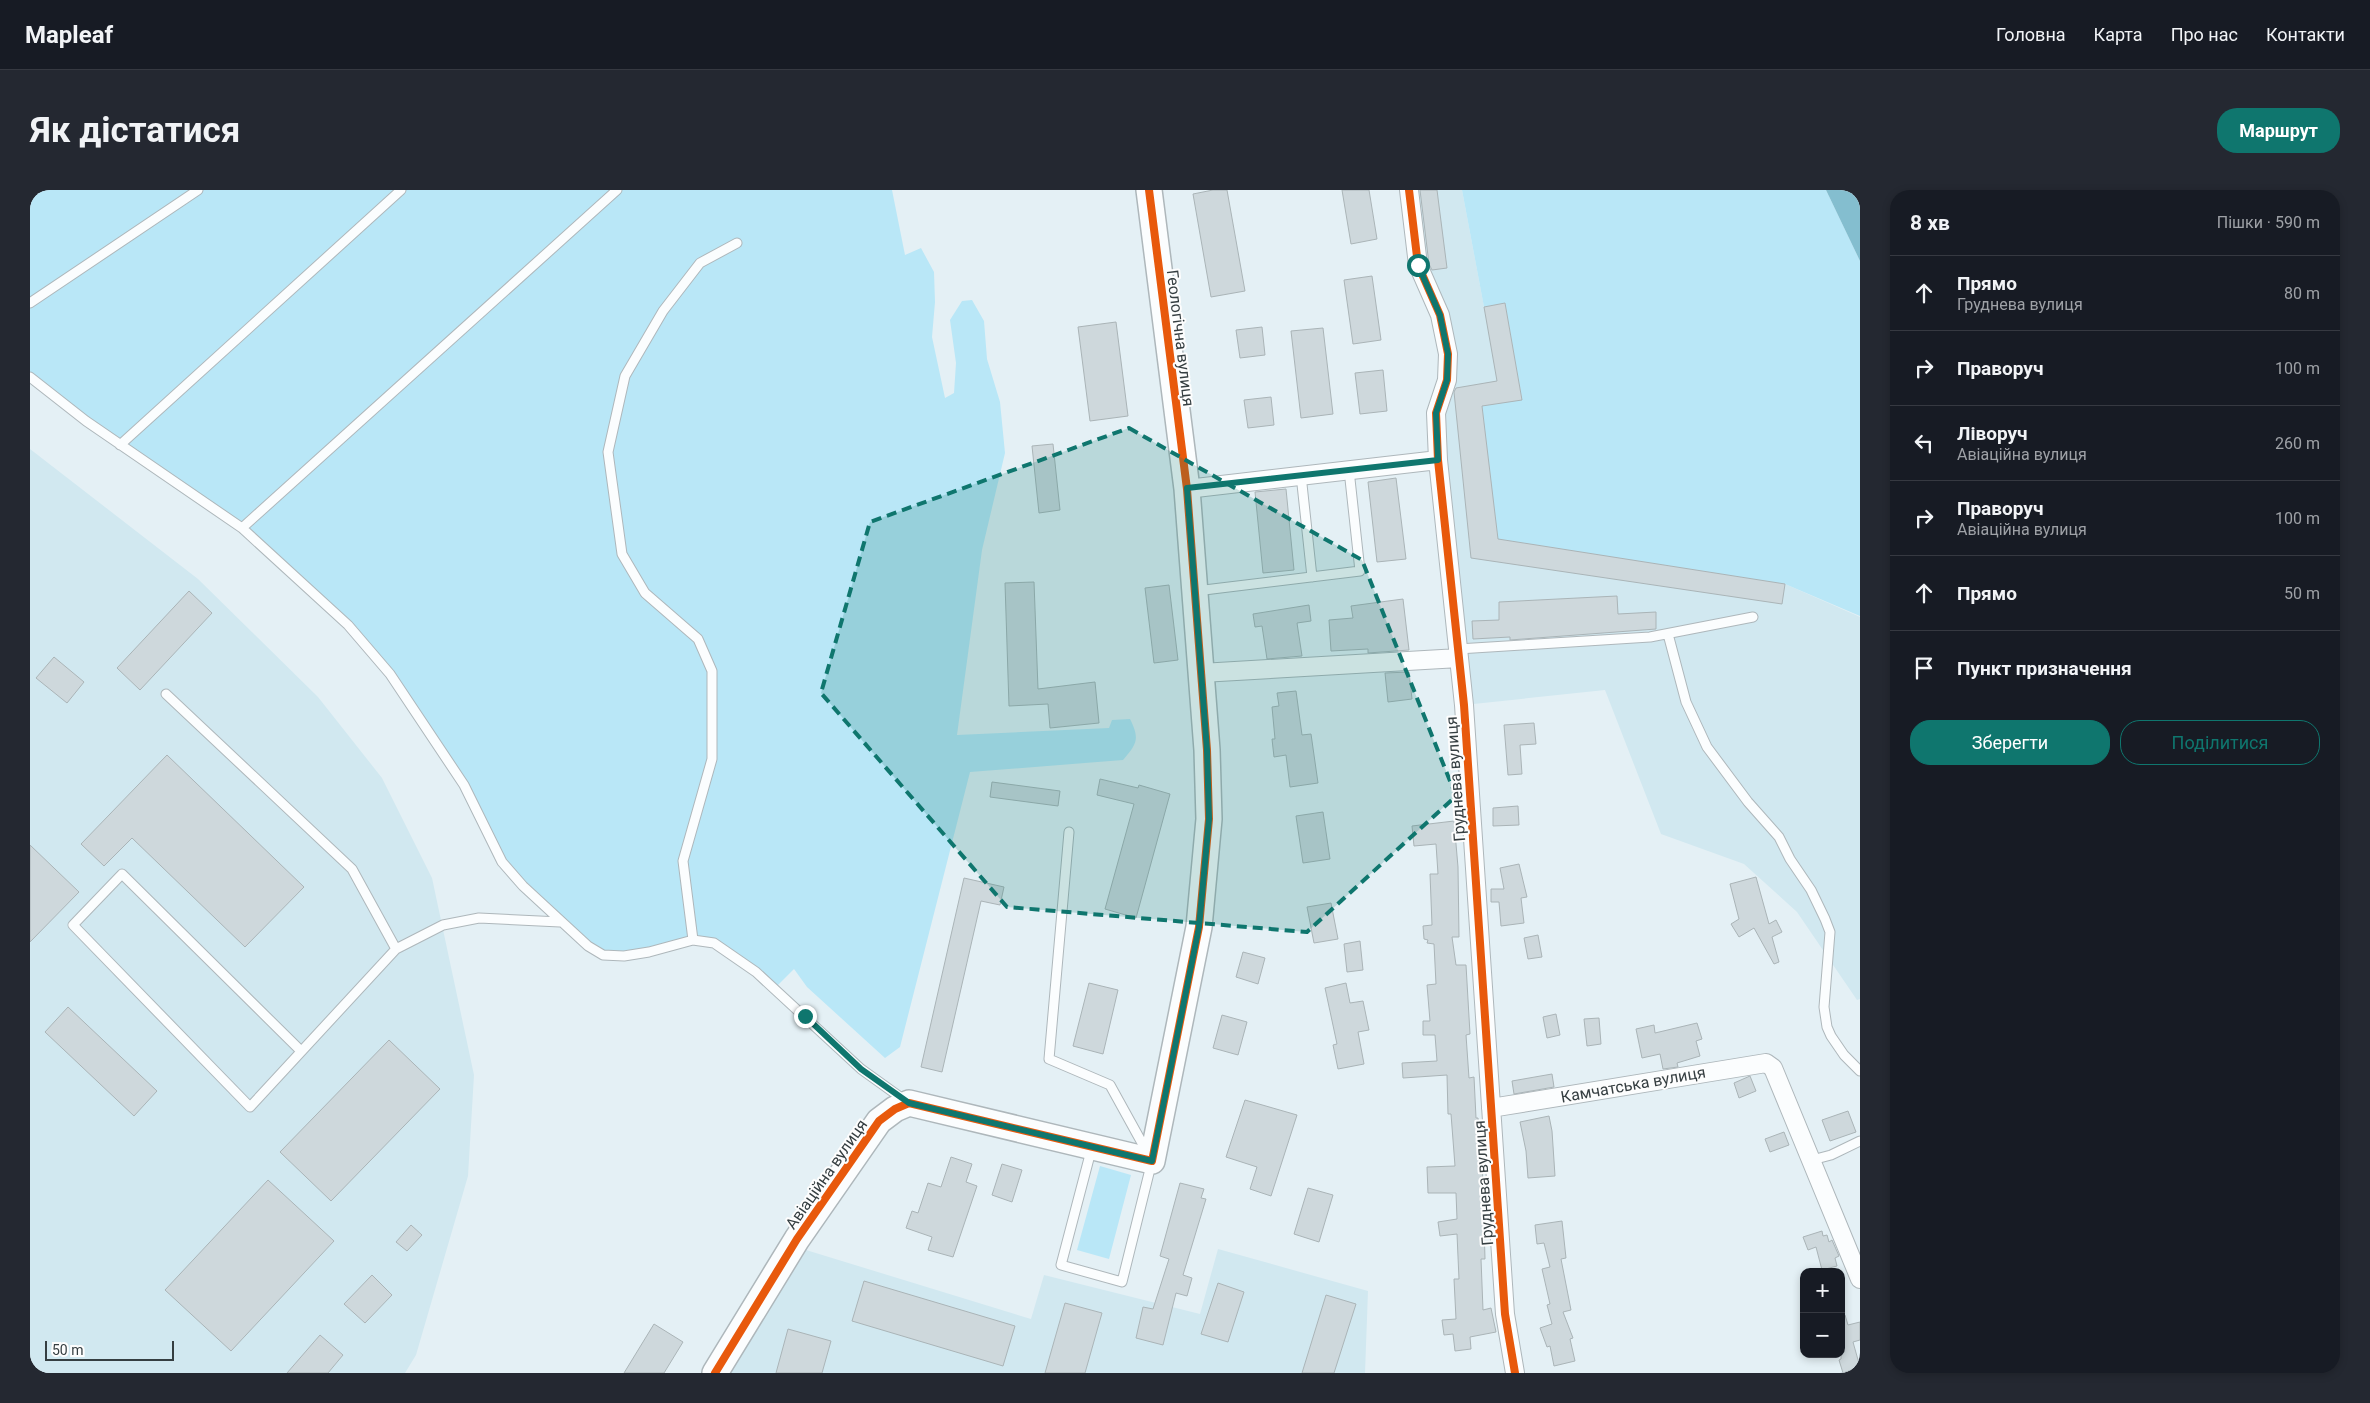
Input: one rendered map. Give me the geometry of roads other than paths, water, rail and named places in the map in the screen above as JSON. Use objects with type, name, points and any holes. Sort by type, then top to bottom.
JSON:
[{"type":"street","name":"Геологічна вулиця","points":[[1149,190],[1187,488]]},
{"type":"street","name":"Груднева вулиця","points":[[1409,190],[1418,265],[1440,315],[1448,354],[1447,380],[1436,413],[1438,460],[1459,653],[1505,1314],[1515,1373]]},
{"type":"street","points":[[909,1103],[1152,1161],[1199,927],[1209,819],[1201,673],[1187,488],[1438,460]]},
{"type":"street","points":[[1201,673],[1459,653]]},
{"type":"street","name":"Камчатська вулиця","points":[[1491,1108],[1766,1063],[1773,1068],[1812,1160]]},
{"type":"street","name":"Авіаційна вулиця","points":[[715,1373],[797,1239],[879,1121],[895,1109],[909,1103]]},
{"type":"street","points":[[1812,1160],[1860,1279]]},
{"type":"lane","points":[[30,303],[198,190]]},
{"type":"lane","points":[[120,445],[401,190]]},
{"type":"lane","points":[[242,528],[617,190]]},
{"type":"lane","points":[[693,940],[683,861],[712,759],[712,671],[698,639],[645,593],[622,554],[608,452],[625,376],[663,311],[700,263],[737,243]]},
{"type":"lane","points":[[30,377],[86,421],[242,528],[348,624],[390,674],[464,785],[502,862],[523,886],[588,946],[603,955],[624,956],[649,952],[693,940],[714,943],[756,972],[861,1069],[909,1103]]},
{"type":"lane","points":[[1195,591],[1360,571],[1349,470]]},
{"type":"lane","points":[[1301,475],[1312,577]]},
{"type":"lane","points":[[1459,653],[1650,637],[1752,617]]},
{"type":"lane","points":[[1668,634],[1686,702],[1707,747],[1748,802],[1779,838],[1790,859],[1812,890],[1825,919],[1830,932],[1824,1007],[1827,1027],[1844,1055],[1860,1071]]},
{"type":"lane","points":[[166,694],[352,870],[396,949]]},
{"type":"lane","points":[[1070,832],[1049,1059],[1110,1085],[1152,1161],[1122,1282],[1061,1265],[1092,1147]]},
{"type":"lane","points":[[301,1051],[122,874],[74,925],[250,1107],[396,949],[443,925],[479,918],[560,922]]},
{"type":"lane","points":[[1812,1160],[1831,1155],[1860,1141]]}]
